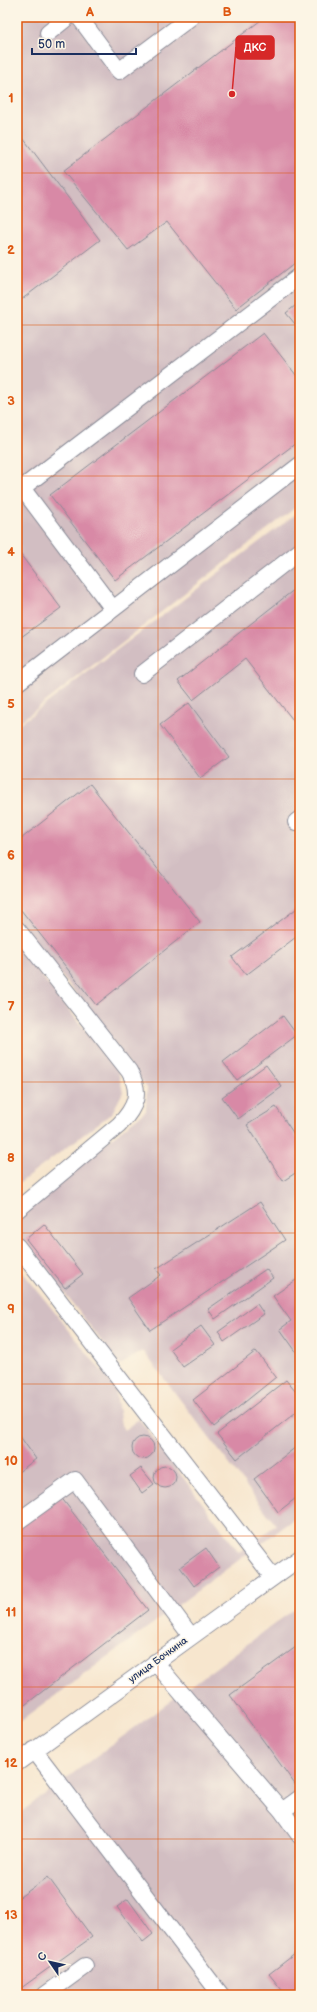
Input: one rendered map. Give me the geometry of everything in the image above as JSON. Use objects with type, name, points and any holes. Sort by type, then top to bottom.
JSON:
[{"type":"street","points":[[48,33],[68,17]]},
{"type":"street","points":[[79,17],[119,71],[191,17]]},
{"type":"street","points":[[113,609],[19,489],[300,276]]},
{"type":"street","points":[[17,684],[300,465]]},
{"type":"street","points":[[142,674],[300,552]]},
{"type":"street","points":[[17,930],[129,1070],[136,1083],[136,1094],[132,1108],[119,1126],[17,1210]]},
{"type":"street","points":[[17,1246],[273,1577]]},
{"type":"street","points":[[17,1522],[75,1480],[191,1636]]},
{"type":"street","name":"улица Бочкина","points":[[17,1763],[300,1558]]},
{"type":"street","points":[[155,1662],[282,1811],[300,1836]]},
{"type":"street","points":[[34,1750],[221,1995]]},
{"type":"street","points":[[282,1811],[300,1798]]},
{"type":"street","points":[[45,1995],[85,1966]]},
{"type":"shaded area","points":[[17,17],[300,17],[300,504],[17,724]]},
{"type":"shaded area","points":[[300,511],[300,1515],[17,1724],[17,1265],[115,1388],[121,1425],[124,1430],[139,1419],[239,1552],[276,1525],[143,1351],[120,1365],[18,1233],[20,1210],[146,1111],[147,1088],[101,1025],[17,919],[17,726]]},
{"type":"shaded area","points":[[17,946],[118,1071],[123,1092],[112,1113],[17,1185]]},
{"type":"shaded area","points":[[300,1605],[300,1995],[17,1995],[17,1815]]},
{"type":"building","points":[[265,17],[300,17],[300,259],[236,309],[167,222],[128,250],[63,171]]},
{"type":"building","points":[[17,130],[100,240],[17,303]]},
{"type":"building","points":[[300,302],[300,330],[286,313]]},
{"type":"building","points":[[263,333],[300,380],[300,440],[115,580],[50,495]]},
{"type":"building","points":[[17,550],[61,608],[17,640]]},
{"type":"building","points":[[300,585],[300,729],[245,659],[193,700],[178,681]]},
{"type":"building","points":[[189,703],[229,757],[200,778],[160,725]]},
{"type":"building","points":[[90,784],[200,922],[96,1005],[17,905],[17,842]]},
{"type":"building","points":[[300,906],[300,934],[246,975],[232,957]]},
{"type":"building","points":[[283,1016],[297,1035],[237,1080],[223,1062]]},
{"type":"building","points":[[266,1065],[282,1087],[238,1119],[222,1097]]},
{"type":"building","points":[[276,1107],[300,1143],[300,1170],[283,1181],[247,1125]]},
{"type":"building","points":[[260,1202],[285,1240],[150,1330],[128,1298],[161,1275],[156,1269]]},
{"type":"building","points":[[44,1224],[83,1274],[65,1288],[26,1239]]},
{"type":"building","points":[[266,1269],[273,1278],[215,1319],[208,1309]]},
{"type":"building","points":[[296,1280],[300,1285],[300,1357],[280,1329],[291,1321],[273,1296]]},
{"type":"building","points":[[257,1304],[264,1314],[224,1342],[218,1332]]},
{"type":"building","points":[[201,1326],[215,1345],[183,1367],[170,1349]]},
{"type":"building","points":[[256,1351],[276,1377],[214,1427],[193,1400]]},
{"type":"building","points":[[286,1380],[300,1397],[300,1409],[237,1459],[217,1434]]},
{"type":"building","points":[[17,1432],[36,1459],[17,1473]]},
{"type":"building","points":[[143,1437],[151,1440],[154,1448],[151,1456],[143,1459],[135,1456],[132,1448],[135,1440]]},
{"type":"building","points":[[300,1444],[300,1495],[278,1512],[254,1479]]},
{"type":"building","points":[[165,1466],[173,1469],[176,1477],[173,1485],[165,1488],[157,1485],[154,1477],[157,1469]]},
{"type":"building","points":[[141,1468],[154,1484],[142,1493],[130,1476]]},
{"type":"building","points":[[60,1496],[148,1610],[17,1711],[17,1528]]},
{"type":"building","points":[[206,1548],[219,1567],[194,1586],[180,1567]]},
{"type":"building","points":[[300,1644],[300,1785],[297,1787],[230,1695]]},
{"type":"building","points":[[48,1877],[92,1937],[17,1991],[17,1899]]},
{"type":"building","points":[[128,1899],[153,1934],[143,1942],[117,1907]]},
{"type":"building","points":[[300,1950],[300,1992],[297,1995],[286,1995],[269,1974]]},
{"type":"place","name":"ДКС","points":[[232,94]]}]
